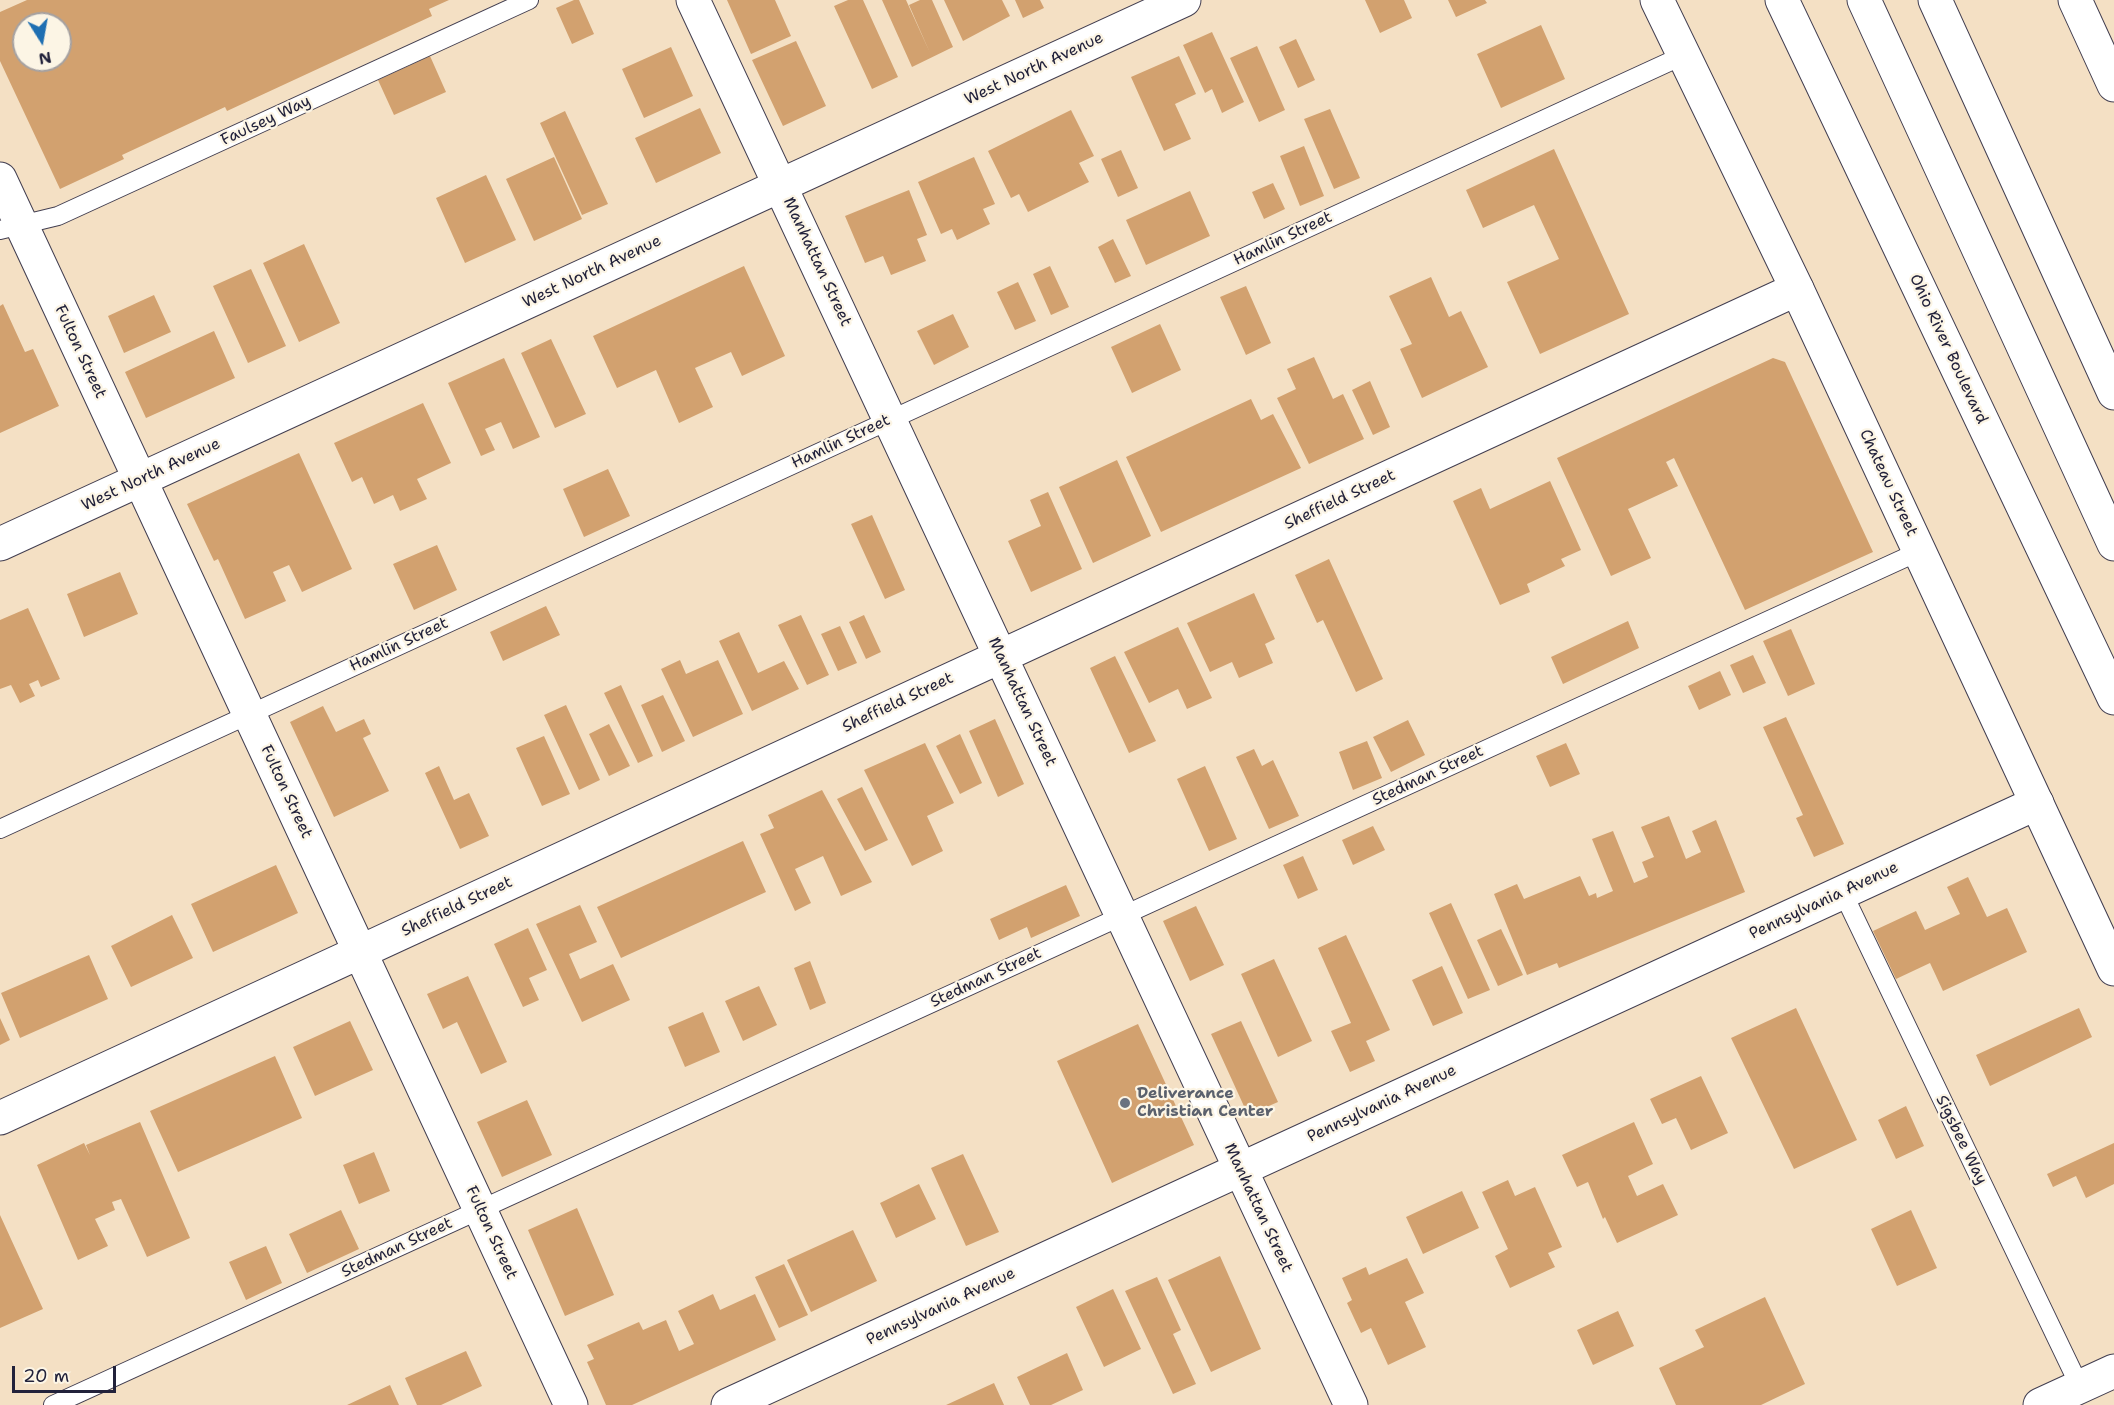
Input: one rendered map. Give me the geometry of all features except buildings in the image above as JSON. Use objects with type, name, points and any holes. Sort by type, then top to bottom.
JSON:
[{"type":"main road","name":"Manhattan Street","points":[[693,0],[1348,1404]]},
{"type":"main road","name":"West North Avenue","points":[[0,544],[1184,0]]},
{"type":"main road","name":"Chateau Street","points":[[1657,0],[1682,56],[1797,289],[2114,969]]},
{"type":"main road","name":"Ohio River Boulevard","points":[[1782,0],[2114,698]]},
{"type":"main road","points":[[1864,0],[2114,544]]},
{"type":"main road","points":[[1935,0],[2114,393]]},
{"type":"main road","points":[[2074,0],[2114,85]]},
{"type":"main road","name":"Fulton Street","points":[[0,179],[11,227],[140,480],[571,1405]]},
{"type":"main road","name":"Sheffield Street","points":[[0,1118],[1797,289]]},
{"type":"main road","name":"Pennsylvania Avenue","points":[[728,1405],[2037,803]]},
{"type":"main road","points":[[2040,1405],[2114,1371]]},
{"type":"lane","name":"Faulsey Way","points":[[11,227],[58,216],[529,0]]},
{"type":"lane","name":"Hamlin Street","points":[[0,829],[1682,56]]},
{"type":"lane","name":"Stedman Street","points":[[53,1405],[1920,551]]},
{"type":"lane","name":"Sigsbee Way","points":[[1843,893],[2080,1387]]},
{"type":"place","name":"Deliverance Christian Center","points":[[1125,1103]]}]
